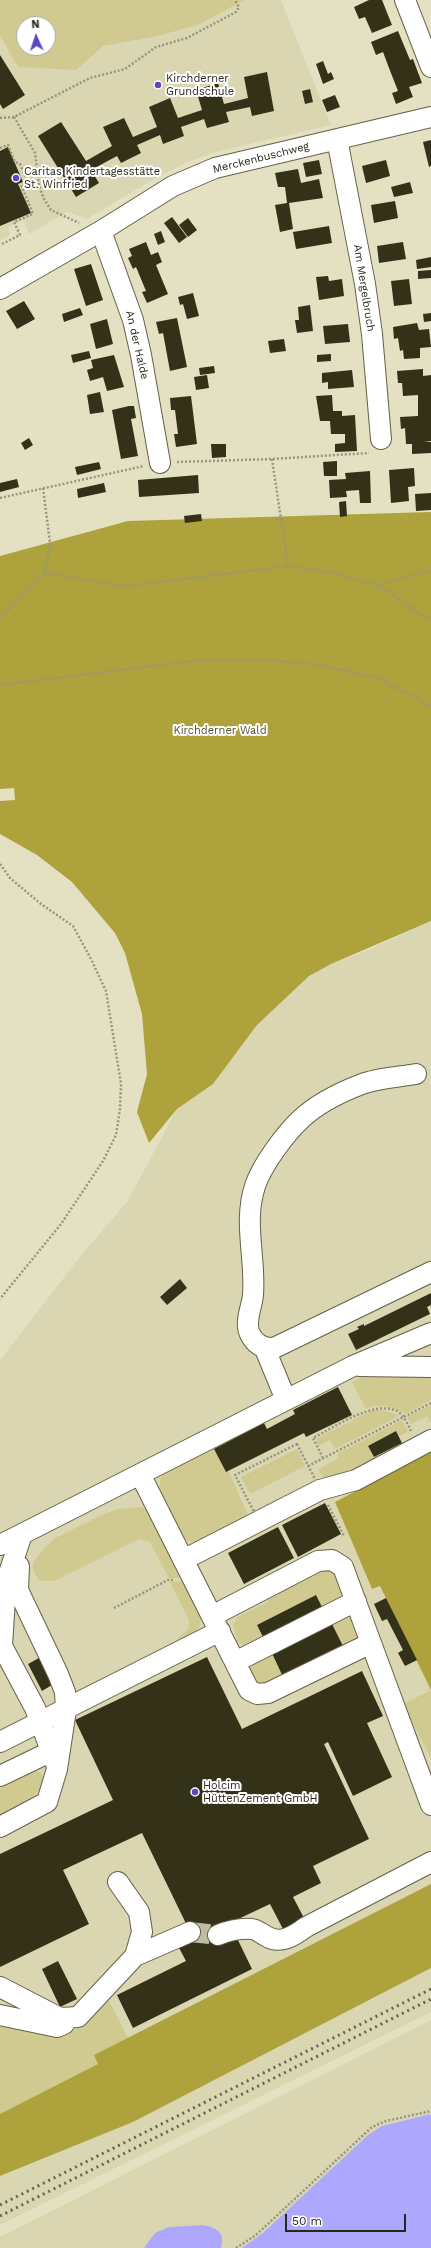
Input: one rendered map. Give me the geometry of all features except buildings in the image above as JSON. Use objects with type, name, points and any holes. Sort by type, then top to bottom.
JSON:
[{"type":"street","points":[[405,0],[431,67]]},
{"type":"street","name":"Merckenbuschweg","points":[[0,289],[101,231],[173,186],[215,168],[431,117]]},
{"type":"street","name":"Am Mergelbruch","points":[[337,139],[365,284],[372,334],[381,440]]},
{"type":"street","name":"An der Halde","points":[[101,231],[134,327],[160,463]]},
{"type":"street","points":[[286,1400],[265,1348],[256,1342],[249,1333],[248,1319],[253,1296],[248,1228],[250,1204],[256,1185],[283,1139],[302,1119],[319,1107],[363,1084],[416,1074]]},
{"type":"street","points":[[265,1348],[284,1344],[431,1272]]},
{"type":"street","points":[[0,1545],[353,1366],[431,1333]]},
{"type":"street","points":[[353,1366],[431,1367]]},
{"type":"street","points":[[183,1560],[320,1490],[341,1486],[356,1480],[425,1443]]},
{"type":"street","points":[[140,1474],[248,1690],[257,1694],[268,1693],[371,1643]]},
{"type":"street","points":[[0,1554],[22,1534]]},
{"type":"street","points":[[22,1534],[6,1582],[1,1648],[41,1722],[55,1760]]},
{"type":"street","points":[[0,1827],[47,1802],[66,1710],[64,1692],[58,1674],[18,1590],[22,1534]]},
{"type":"street","points":[[0,1742],[66,1710],[216,1624],[318,1561],[332,1560],[343,1567],[431,1805]]},
{"type":"street","points":[[235,1662],[356,1601]]},
{"type":"street","points":[[0,1776],[55,1760]]},
{"type":"street","points":[[218,1935],[230,1930],[253,1929],[271,1939],[282,1940],[294,1936],[306,1927],[431,1862]]},
{"type":"street","points":[[118,1882],[139,1912],[142,1932],[135,1956]]},
{"type":"street","points":[[0,2016],[58,2027],[78,2017],[135,1956],[190,1932]]},
{"type":"street","points":[[0,1987],[60,2018],[78,2017]]},
{"type":"path","points":[[0,118],[14,117],[90,78],[125,69],[156,47],[187,38],[236,12],[239,6],[235,0]]},
{"type":"path","points":[[14,117],[35,152],[39,186],[51,210],[69,219],[101,231]]},
{"type":"path","points":[[0,148],[8,144],[15,162],[20,164],[28,182],[20,185],[33,214],[14,222],[20,235],[0,245]]},
{"type":"path","points":[[0,498],[160,463],[272,459],[376,452],[381,440]]},
{"type":"path","points":[[272,459],[288,566]]},
{"type":"path","points":[[0,618],[45,573],[50,543],[43,488]]},
{"type":"path","points":[[45,573],[126,586],[288,566],[334,573],[378,585],[431,621]]},
{"type":"path","points":[[378,585],[431,570]]},
{"type":"path","points":[[0,685],[202,660],[268,660],[321,665],[380,679],[431,706]]},
{"type":"path","points":[[0,864],[10,878],[36,900],[72,926],[91,959],[106,991],[121,1084],[120,1109],[116,1135],[103,1161],[61,1224],[0,1299]]},
{"type":"path","points":[[308,1466],[431,1403]]},
{"type":"path","points":[[323,1458],[313,1438],[370,1409],[383,1408],[397,1411],[404,1417],[425,1443]]},
{"type":"path","points":[[297,1444],[308,1466],[316,1481],[254,1512],[235,1475],[297,1444]]},
{"type":"path","points":[[325,1500],[344,1536]]},
{"type":"path","points":[[114,1608],[168,1580],[176,1580]]},
{"type":"path","points":[[236,2248],[256,2235],[372,2127],[386,2121],[431,2111]]},
{"type":"shaded area","name":"Kirchderner Grundschule","points":[[0,0],[281,0],[331,125],[215,152],[185,163],[154,179],[87,219],[67,212],[29,234],[23,220],[8,227],[10,235],[0,241]]},
{"type":"shaded area","points":[[0,0],[244,0],[200,24],[158,36],[103,46],[76,70],[18,67],[0,35]]},
{"type":"shaded area","points":[[431,921],[431,1451],[335,1502],[372,1589],[380,1586],[431,1690],[431,1926],[0,2130],[0,1360],[79,1258],[127,1202],[177,1109],[213,1084],[257,1025],[309,976],[330,964],[366,951]]},
{"type":"shaded area","points":[[364,1376],[431,1377],[431,1400],[405,1414],[396,1409],[381,1406],[366,1409],[352,1382]]},
{"type":"shaded area","points":[[431,1405],[431,1424],[427,1416],[411,1424],[407,1417]]},
{"type":"shaded area","points":[[382,1410],[399,1416],[335,1449],[330,1440],[319,1446],[316,1439],[371,1411]]},
{"type":"shaded area","points":[[402,1420],[408,1432],[399,1436],[396,1431],[368,1446],[376,1461],[331,1480],[322,1476],[318,1469],[339,1458],[337,1454]]},
{"type":"shaded area","points":[[213,1447],[226,1472],[228,1470],[248,1515],[246,1519],[204,1541],[194,1542],[187,1540],[181,1535],[160,1493],[160,1479],[164,1473]]},
{"type":"shaded area","points":[[297,1449],[305,1466],[250,1494],[241,1477]]},
{"type":"shaded area","points":[[142,1507],[150,1511],[182,1578],[169,1578],[150,1542],[139,1539],[54,1581],[40,1581],[33,1571],[33,1563],[45,1547],[55,1538],[104,1514],[118,1509]]},
{"type":"shaded area","points":[[320,1571],[335,1571],[344,1594],[341,1598],[322,1607],[316,1595],[257,1625],[263,1637],[247,1646],[235,1642],[237,1639],[233,1625],[237,1617],[268,1602],[266,1598]]},
{"type":"shaded area","points":[[184,1581],[199,1609],[201,1622],[198,1629],[182,1648],[177,1639],[189,1628],[189,1620],[170,1582]]},
{"type":"shaded area","points":[[349,1615],[354,1618],[360,1640],[344,1648],[331,1622]]},
{"type":"shaded area","points":[[271,1651],[283,1677],[282,1681],[256,1685],[248,1669],[250,1664]]},
{"type":"shaded area","points":[[431,1690],[431,1758],[403,1704]]},
{"type":"shaded area","points":[[35,1771],[40,1772],[44,1778],[39,1791],[27,1801],[0,1816],[0,1789]]},
{"type":"shaded area","points":[[431,1968],[431,2012],[0,2225],[0,2176],[133,2122]]},
{"type":"shaded area","points":[[106,2000],[109,2001],[128,2038],[94,2055],[99,2064],[0,2114],[0,2022],[42,2031],[63,2032],[73,2030],[85,2023]]},
{"type":"shaded area","points":[[431,2020],[431,2248],[0,2248],[0,2237]]},
{"type":"shaded area","points":[[431,2114],[431,2248],[242,2248],[263,2233],[368,2135],[382,2126]]},
{"type":"shaded area","points":[[202,2225],[212,2227],[219,2231],[222,2238],[221,2248],[144,2248],[155,2233],[169,2227]]},
{"type":"green space","name":"Kirchderner Wald","points":[[431,512],[431,921],[331,964],[309,976],[257,1025],[213,1084],[177,1109],[149,1143],[137,1112],[147,1074],[142,1014],[125,953],[115,933],[72,882],[37,855],[0,834],[0,801],[15,800],[14,788],[0,789],[0,556],[128,521]]},
{"type":"green space","points":[[431,1452],[431,1690],[380,1586],[372,1589],[335,1502]]},
{"type":"green space","points":[[431,1884],[431,1968],[133,2122],[0,2176],[0,2114],[98,2064],[94,2055]]},
{"type":"tunnel","points":[[190,1932],[218,1935]]},
{"type":"railway","points":[[0,2205],[431,1989]]},
{"type":"railway","points":[[0,2216],[431,1999]]},
{"type":"place","name":"Kirchderner Grundschule","points":[[158,85]]},
{"type":"place","name":"Caritas Kindertagesstätte St. Winfried","points":[[16,178]]},
{"type":"place","name":"Holcim HüttenZement GmbH","points":[[195,1792]]}]
